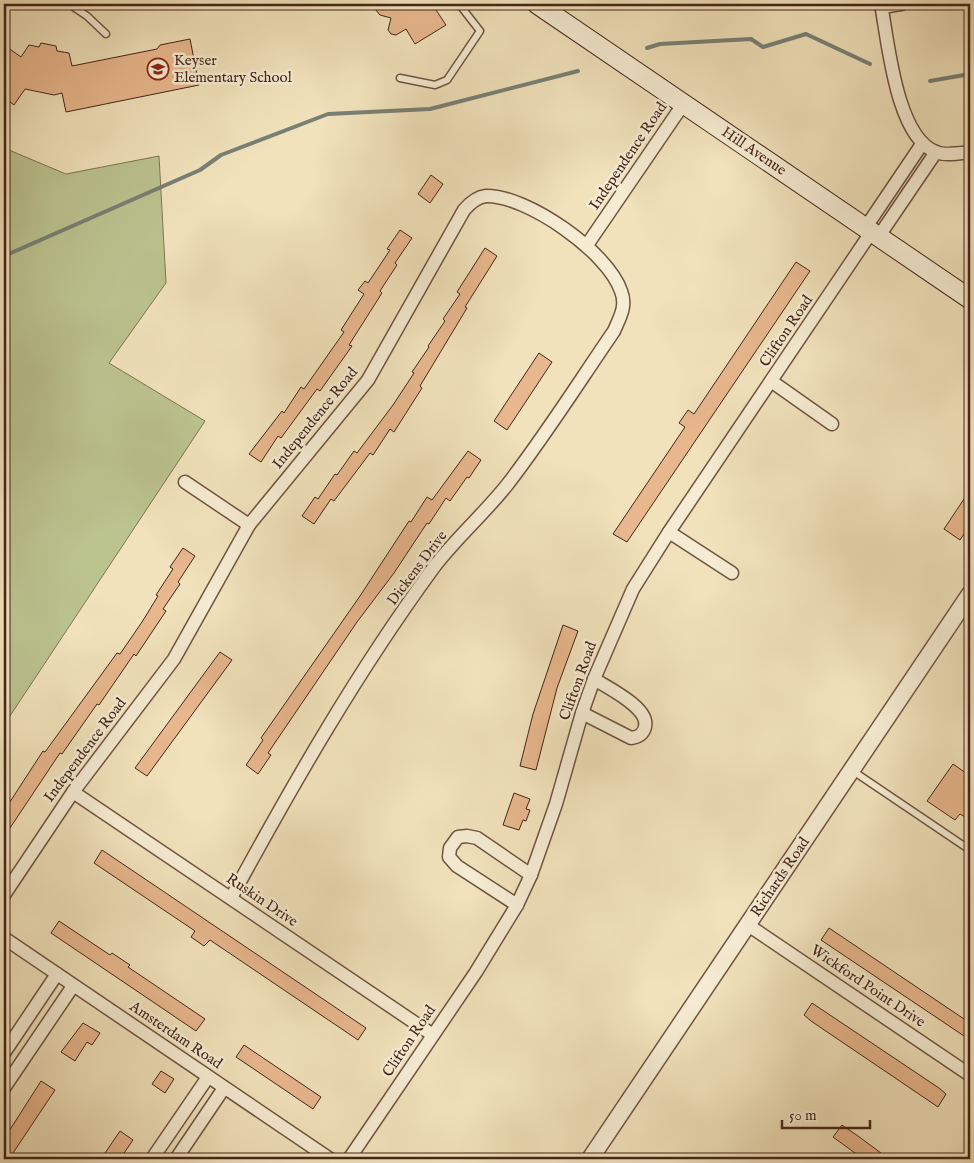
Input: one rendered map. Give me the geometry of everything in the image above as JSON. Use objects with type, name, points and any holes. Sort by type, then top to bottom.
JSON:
[{"type":"main road","name":"Hill Avenue","points":[[537,4],[970,299]]},
{"type":"street","points":[[901,4],[882,6],[897,87],[910,126],[922,144],[936,152],[970,152]]},
{"type":"street","name":"Independence Road","points":[[4,895],[73,792],[174,659],[249,524],[368,380],[464,210],[472,201],[484,196],[522,203],[587,245],[684,103]]},
{"type":"street","points":[[872,232],[922,144]]},
{"type":"street","points":[[872,232],[936,152]]},
{"type":"street","name":"Clifton Road","points":[[349,1159],[496,941],[517,905],[531,875],[556,804],[582,712],[594,679],[633,589],[669,532],[872,232]]},
{"type":"street","name":"Dickens Drive","points":[[231,898],[303,767],[358,679],[435,566],[505,488],[524,463],[614,331],[624,310],[622,291],[608,268],[587,245]]},
{"type":"street","points":[[772,381],[832,424]]},
{"type":"street","points":[[185,482],[249,524]]},
{"type":"street","points":[[669,532],[732,573]]},
{"type":"street","name":"Richards Road","points":[[590,1159],[970,594]]},
{"type":"street","points":[[582,712],[631,738],[640,736],[645,730],[646,720],[641,710],[594,679]]},
{"type":"street","name":"Ruskin Drive","points":[[73,792],[433,1035]]},
{"type":"street","points":[[517,905],[457,866],[449,857],[450,848],[458,837],[477,838],[531,875]]},
{"type":"street","name":"Wickford Point Drive","points":[[748,925],[970,1074]]},
{"type":"street","name":"Amsterdam Road","points":[[4,938],[330,1159]]},
{"type":"street","points":[[4,1053],[57,974]]},
{"type":"street","points":[[4,1088],[73,986]]},
{"type":"street","points":[[152,1159],[208,1077]]},
{"type":"street","points":[[176,1159],[224,1088]]},
{"type":"lane","points":[[70,4],[88,16],[106,34]]},
{"type":"lane","points":[[400,78],[434,84],[447,80],[480,31],[459,4]]},
{"type":"lane","points":[[852,770],[970,850]]},
{"type":"green space","points":[[4,148],[66,174],[159,156],[166,283],[109,363],[205,421],[4,725]]},
{"type":"building","points":[[377,4],[432,4],[446,25],[415,44],[406,29],[396,35],[391,34],[388,30],[391,18],[380,15],[375,9]]},
{"type":"building","points":[[190,39],[199,85],[66,112],[62,93],[54,95],[25,89],[14,105],[4,97],[4,45],[21,57],[29,45],[39,47],[41,43],[56,46],[57,51],[69,53],[72,66],[157,49],[160,45]]},
{"type":"building","points":[[431,175],[443,184],[430,203],[418,194]]},
{"type":"building","points":[[400,230],[412,238],[395,263],[397,265],[380,291],[382,293],[349,345],[352,346],[320,391],[317,389],[281,438],[278,436],[261,462],[249,454],[282,411],[284,413],[301,387],[304,389],[344,332],[341,330],[364,294],[358,290],[365,281],[368,283],[390,250],[387,249]]},
{"type":"building","points":[[485,248],[497,256],[465,307],[467,308],[420,386],[422,388],[394,432],[390,429],[373,455],[370,453],[334,501],[331,499],[314,524],[302,516],[315,497],[318,499],[354,451],[357,453],[393,405],[445,321],[443,319],[460,294],[457,292]]},
{"type":"building","points":[[796,262],[810,271],[627,542],[613,534],[685,427],[679,423],[688,410],[694,414]]},
{"type":"building","points":[[539,353],[552,362],[507,430],[494,421]]},
{"type":"building","points":[[468,451],[481,460],[450,501],[446,498],[429,524],[427,523],[268,753],[271,755],[258,774],[246,765],[263,740],[261,738],[360,596],[409,521],[411,522],[427,497],[432,500]]},
{"type":"building","points":[[970,490],[970,525],[960,540],[944,529]]},
{"type":"building","points":[[183,548],[195,556],[178,582],[180,584],[163,609],[166,611],[136,656],[134,654],[99,705],[97,704],[62,754],[60,753],[4,837],[4,811],[43,751],[45,752],[117,653],[120,654],[142,622],[158,596],[156,595],[173,569],[170,567]]},
{"type":"building","points":[[563,625],[578,631],[557,688],[536,770],[520,766],[533,714]]},
{"type":"building","points":[[220,652],[232,660],[147,776],[135,768]]},
{"type":"building","points":[[953,764],[970,776],[970,809],[965,817],[960,814],[955,820],[927,801]]},
{"type":"building","points":[[514,793],[530,799],[526,809],[530,810],[526,821],[523,820],[519,830],[503,825]]},
{"type":"building","points":[[102,850],[366,1028],[358,1040],[210,940],[204,946],[191,937],[195,931],[94,863]]},
{"type":"building","points":[[59,921],[110,955],[112,953],[130,965],[128,967],[205,1019],[196,1031],[51,933]]},
{"type":"building","points":[[829,928],[970,1023],[970,1040],[821,940]]},
{"type":"building","points":[[812,1003],[939,1088],[946,1094],[938,1107],[811,1021],[804,1015]]},
{"type":"building","points":[[83,1023],[100,1033],[92,1045],[87,1042],[75,1061],[61,1052]]},
{"type":"building","points":[[244,1045],[321,1097],[313,1109],[236,1057]]},
{"type":"building","points":[[161,1071],[174,1079],[165,1093],[152,1084]]},
{"type":"building","points":[[41,1081],[55,1090],[9,1159],[4,1159],[4,1139]]},
{"type":"building","points":[[842,1125],[889,1159],[865,1159],[855,1153],[833,1137]]},
{"type":"building","points":[[120,1131],[133,1140],[120,1159],[101,1159]]},
{"type":"waterway","points":[[647,48],[660,44],[751,39],[763,47],[806,34],[870,64]]},
{"type":"waterway","points":[[4,256],[200,170],[221,155],[328,114],[430,109],[578,71]]},
{"type":"waterway","points":[[930,81],[970,74]]},
{"type":"place","name":"Keyser Elementary School","points":[[158,69]]}]
